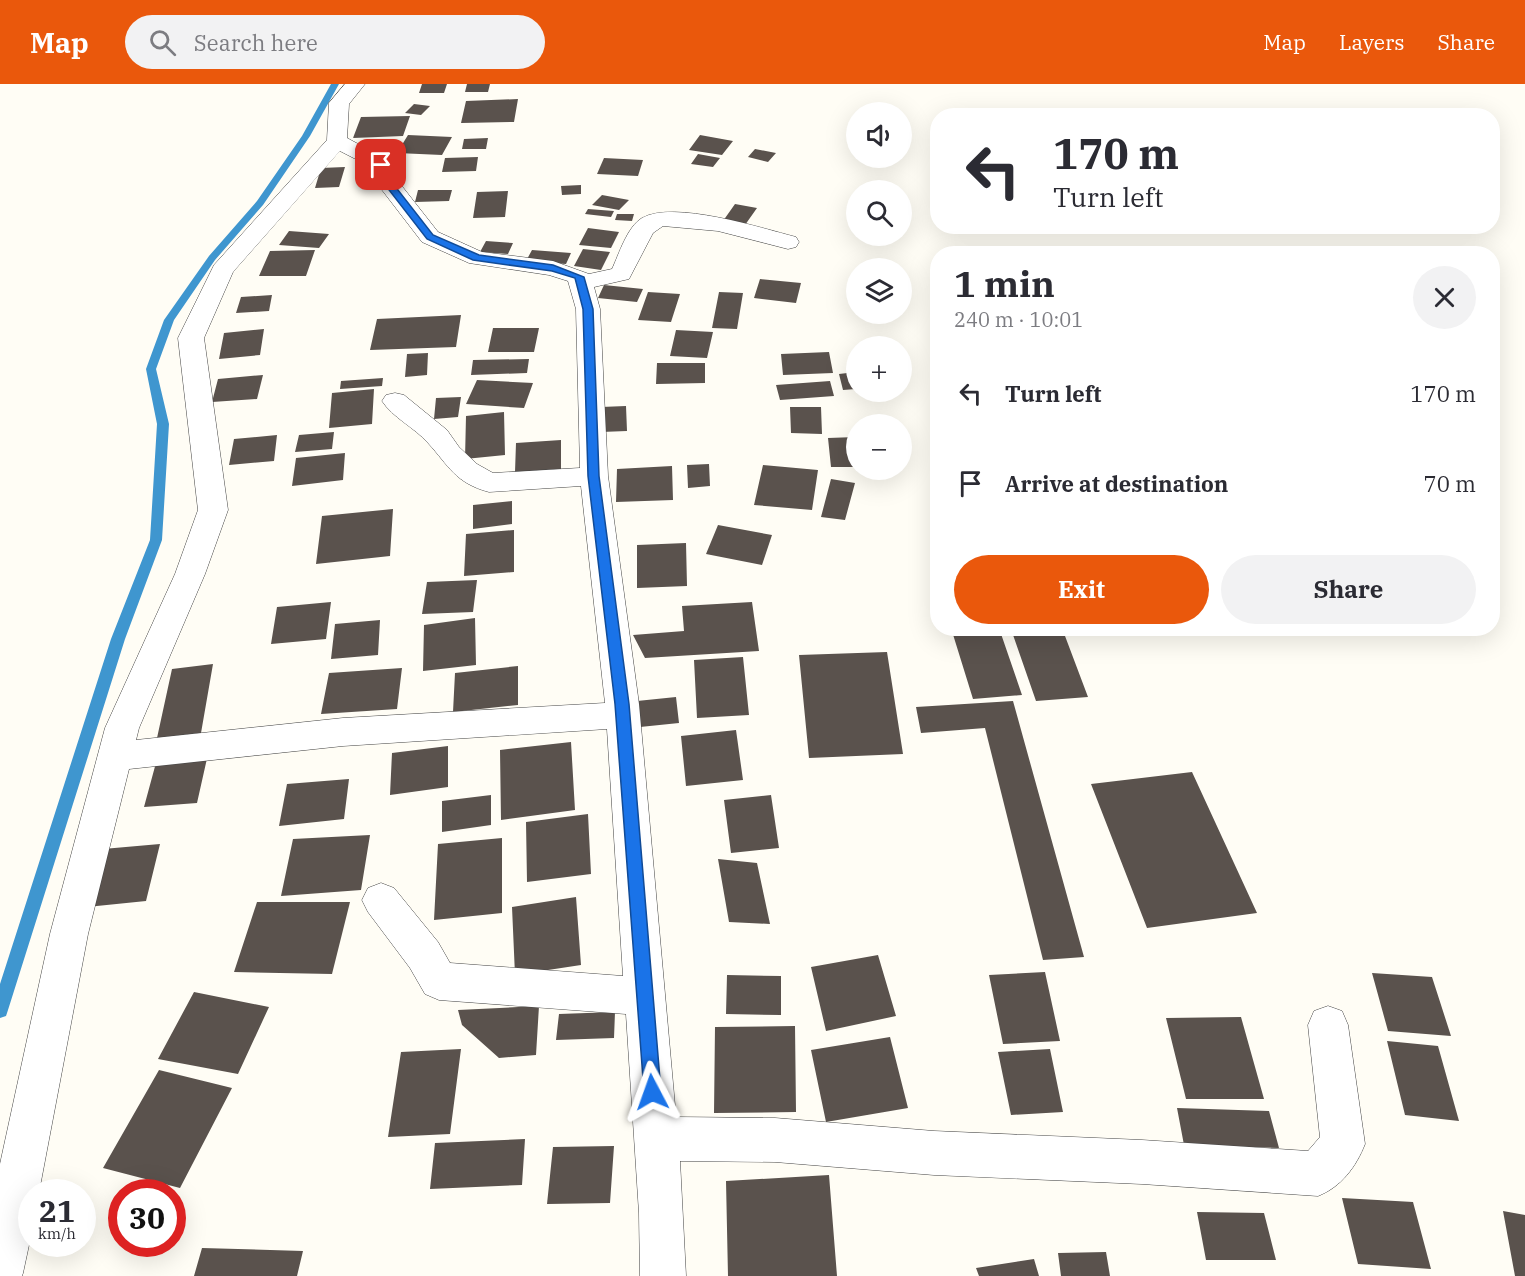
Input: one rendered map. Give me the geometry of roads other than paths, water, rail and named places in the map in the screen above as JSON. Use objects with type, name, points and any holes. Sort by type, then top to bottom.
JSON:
[{"type":"street","points":[[0,1273],[69,934],[122,728],[190,574],[213,510],[191,338],[222,270],[337,141],[339,103],[355,84]]},
{"type":"street","points":[[337,141],[381,165],[383,177],[430,237],[477,258],[553,268],[579,277],[581,283],[588,309],[594,476],[622,715],[662,1213],[663,1276]]},
{"type":"street","points":[[581,283],[621,274],[644,228],[652,221],[681,219],[788,242]]},
{"type":"street","points":[[395,401],[437,436],[449,453],[467,471],[489,483],[594,476]]},
{"type":"street","points":[[116,756],[343,732],[622,715]]},
{"type":"street","points":[[381,900],[424,955],[439,981],[645,997]]},
{"type":"street","points":[[656,1139],[775,1140],[934,1154],[1142,1162],[1318,1174],[1343,1144],[1328,1025]]},
{"type":"waterway","points":[[0,1010],[118,639],[156,540],[163,424],[151,369],[169,320],[212,258],[260,203],[306,136],[335,84]]}]
